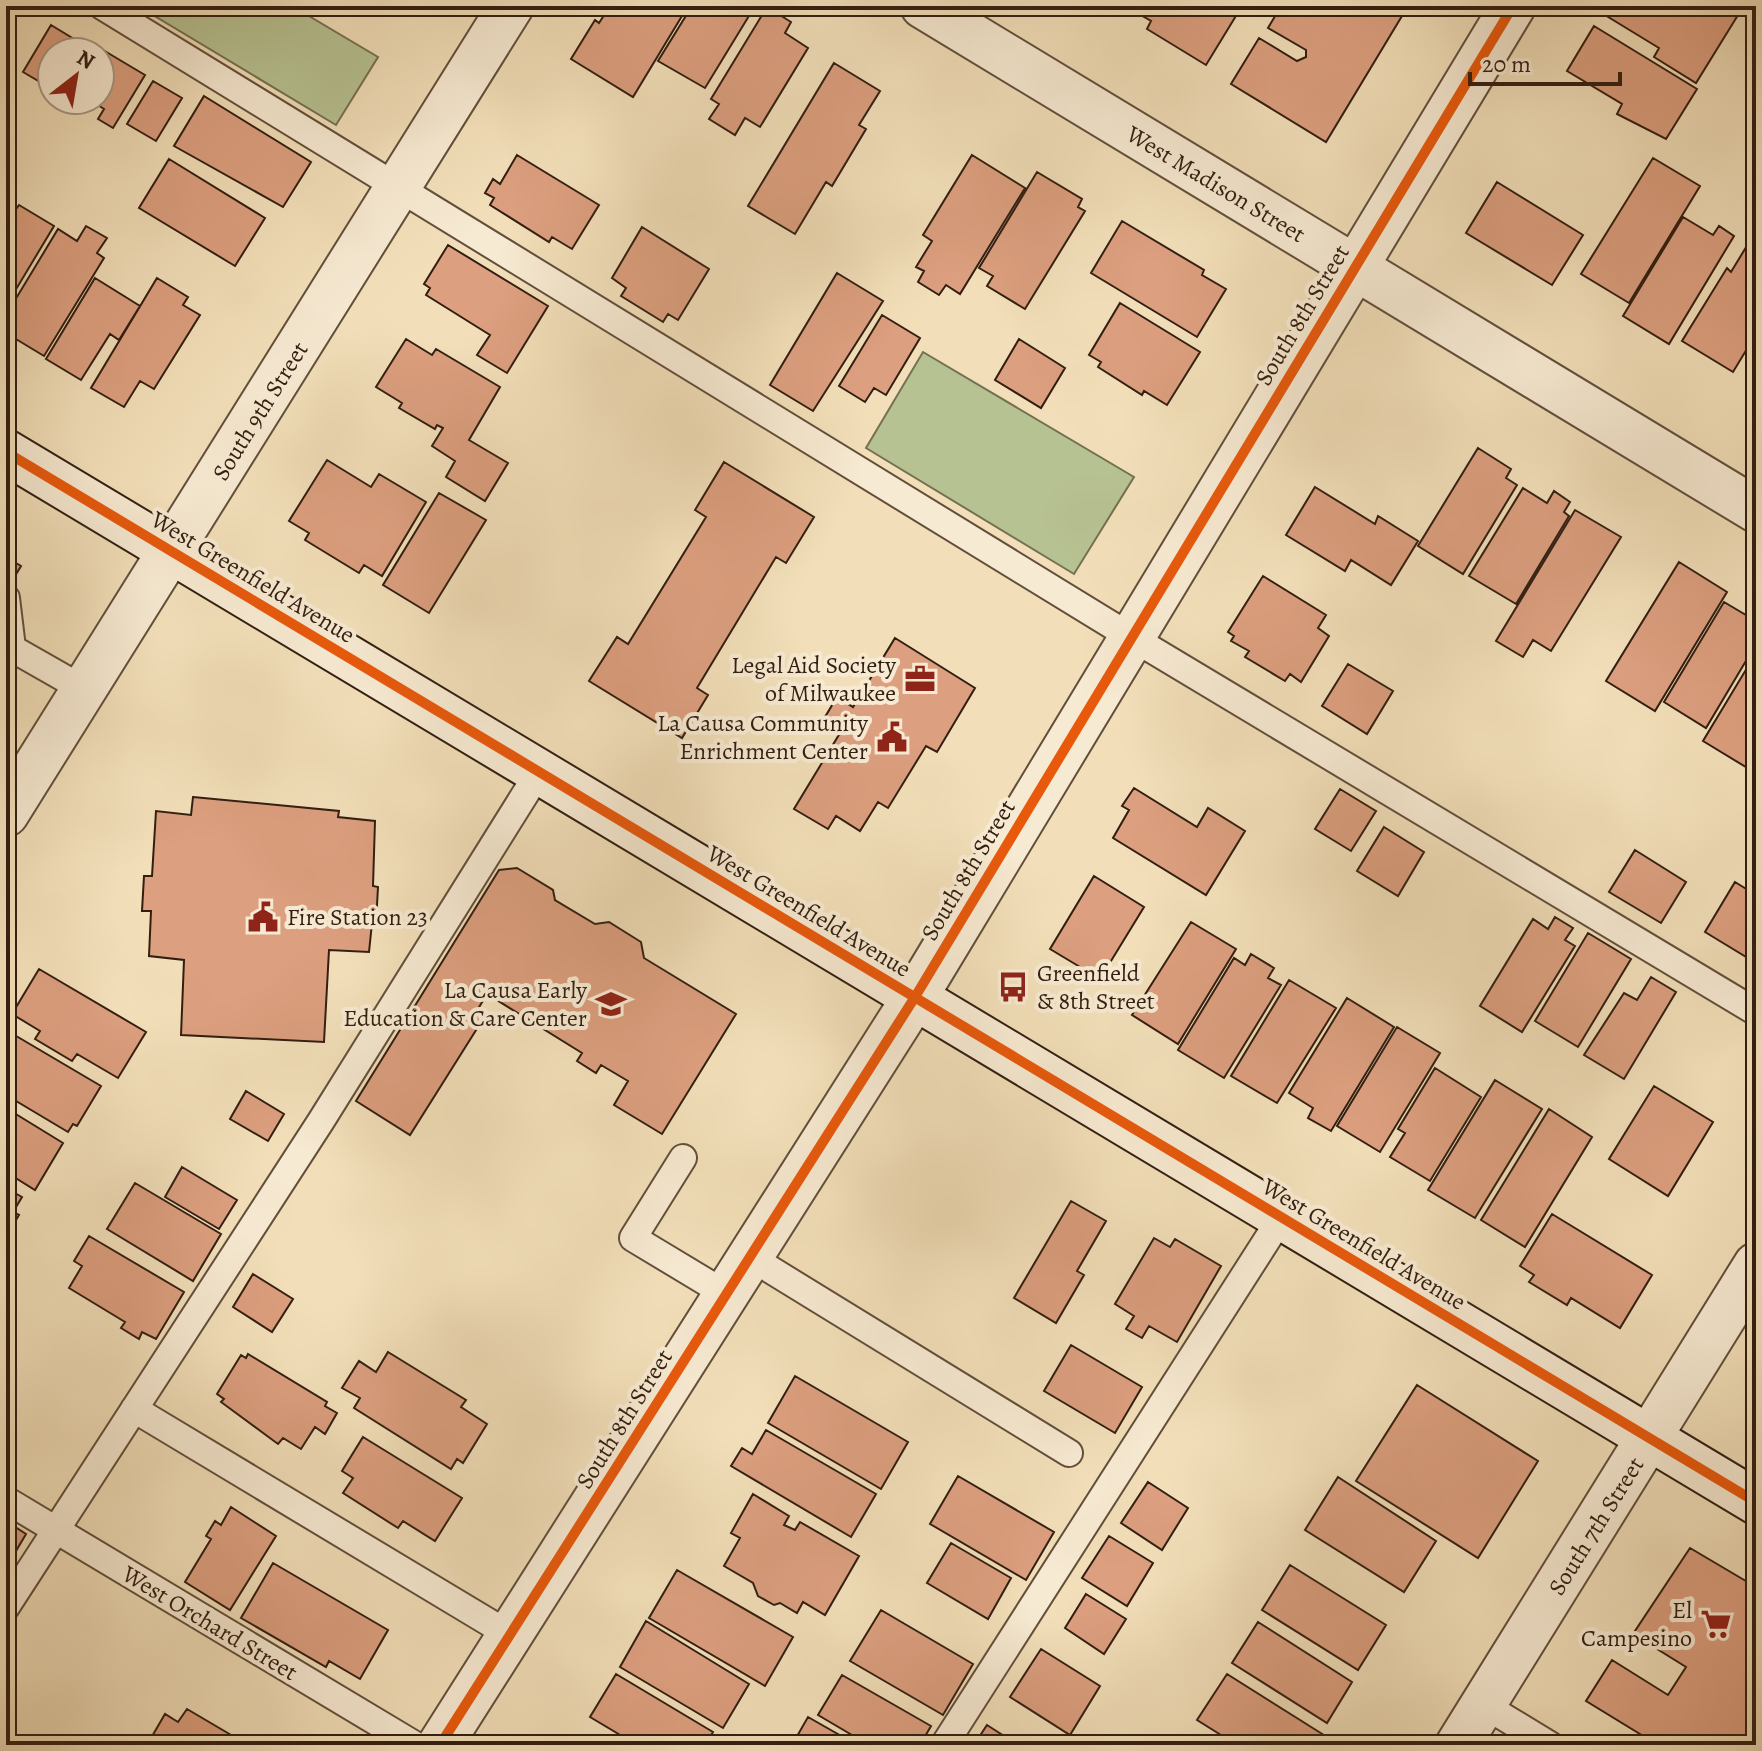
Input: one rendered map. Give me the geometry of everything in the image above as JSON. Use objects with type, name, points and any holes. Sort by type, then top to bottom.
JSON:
[{"type":"street","name":"South 9th Street","points":[[6,814],[173,552],[511,6]]},
{"type":"street","name":"West Madison Street","points":[[923,6],[1756,510]]},
{"type":"street","name":"South 8th Street","points":[[440,1745],[915,997],[1513,6]]},
{"type":"street","name":"West Greenfield Avenue","points":[[6,452],[1756,1502]]},
{"type":"street","name":"South 7th Street","points":[[1458,1745],[1756,1265]]},
{"type":"lane","points":[[102,6],[1131,637],[1756,1012]]},
{"type":"lane","points":[[6,598],[8,650],[85,690]]},
{"type":"lane","points":[[6,1607],[337,1095],[539,772]]},
{"type":"lane","points":[[683,1158],[633,1238],[726,1294]]},
{"type":"lane","points":[[944,1745],[1281,1218]]},
{"type":"lane","points":[[750,1257],[1069,1453]]},
{"type":"lane","points":[[134,1409],[510,1635]]},
{"type":"lane","name":"West Orchard Street","points":[[6,1500],[415,1745]]},
{"type":"lane","points":[[1484,1705],[1550,1745]]},
{"type":"green space","points":[[138,6],[292,6],[378,57],[336,125]]},
{"type":"green space","points":[[923,352],[1134,477],[1074,574],[866,448]]},
{"type":"building","points":[[610,6],[688,6],[633,97],[571,59],[595,20],[599,23]]},
{"type":"building","points":[[692,6],[755,6],[705,88],[658,61]]},
{"type":"building","points":[[1141,6],[1242,6],[1206,65],[1147,29],[1151,21],[1137,13]]},
{"type":"building","points":[[1281,6],[1408,6],[1326,142],[1231,84],[1259,38],[1297,61],[1306,57],[1306,50],[1268,28]]},
{"type":"building","points":[[1604,6],[1724,6],[1738,15],[1696,83],[1654,57],[1659,48],[1600,12]]},
{"type":"building","points":[[767,7],[791,22],[785,33],[808,48],[760,127],[745,118],[735,135],[709,119],[719,104],[711,99]]},
{"type":"building","points":[[51,25],[69,36],[44,36]]},
{"type":"building","points":[[1594,26],[1697,89],[1666,139],[1617,114],[1622,104],[1567,71]]},
{"type":"building","points":[[36,50],[36,80],[23,72]]},
{"type":"building","points":[[116,58],[145,75],[113,128],[98,119],[100,116],[116,116]]},
{"type":"building","points":[[834,63],[880,91],[859,125],[866,129],[832,186],[826,182],[795,234],[748,206]]},
{"type":"building","points":[[153,81],[182,98],[156,141],[127,124]]},
{"type":"building","points":[[204,96],[311,162],[283,207],[174,146]]},
{"type":"building","points":[[517,155],[599,205],[572,249],[552,237],[549,242],[490,205],[494,198],[485,193],[493,179],[500,184]]},
{"type":"building","points":[[972,155],[1025,188],[960,294],[946,285],[939,295],[918,282],[924,271],[916,267],[932,241],[923,235]]},
{"type":"building","points":[[1653,158],[1700,186],[1629,303],[1581,274]]},
{"type":"building","points":[[169,159],[265,218],[235,266],[139,208]]},
{"type":"building","points":[[1037,172],[1082,199],[1078,207],[1085,211],[1025,309],[987,286],[993,276],[979,268]]},
{"type":"building","points":[[1497,182],[1583,235],[1552,285],[1466,233]]},
{"type":"building","points":[[19,205],[54,226],[6,306],[6,223]]},
{"type":"building","points":[[1683,217],[1713,235],[1719,226],[1734,236],[1669,344],[1623,316]]},
{"type":"building","points":[[1756,217],[1756,233],[1749,229]]},
{"type":"building","points":[[1122,221],[1204,270],[1202,275],[1226,289],[1197,337],[1091,273]]},
{"type":"building","points":[[86,226],[107,238],[97,253],[104,258],[44,356],[6,333],[6,315],[58,229],[77,241]]},
{"type":"building","points":[[642,227],[709,269],[678,320],[668,314],[663,322],[621,296],[626,288],[612,278]]},
{"type":"building","points":[[1748,244],[1756,249],[1756,334],[1733,372],[1682,341],[1727,268],[1731,272]]},
{"type":"building","points":[[448,245],[548,306],[507,373],[477,355],[490,335],[426,295],[430,288],[424,284]]},
{"type":"building","points":[[837,273],[883,301],[813,411],[770,385]]},
{"type":"building","points":[[95,278],[140,306],[119,340],[110,334],[81,380],[46,359]]},
{"type":"building","points":[[157,278],[188,297],[183,305],[200,315],[154,389],[140,381],[124,407],[91,388]]},
{"type":"building","points":[[1120,303],[1200,352],[1167,405],[1144,391],[1142,395],[1098,367],[1101,362],[1089,355]]},
{"type":"building","points":[[882,315],[920,338],[886,395],[874,388],[865,402],[839,386]]},
{"type":"building","points":[[406,339],[432,355],[436,349],[500,387],[469,440],[508,463],[485,501],[446,477],[455,461],[432,446],[443,428],[437,425],[435,429],[399,408],[402,403],[376,387]]},
{"type":"building","points":[[1019,339],[1065,368],[1041,408],[995,380]]},
{"type":"building","points":[[1478,448],[1511,469],[1506,478],[1517,485],[1463,574],[1418,546]]},
{"type":"building","points":[[327,460],[371,487],[379,474],[426,502],[382,576],[364,565],[359,573],[305,540],[309,533],[289,521]]},
{"type":"building","points":[[724,462],[814,517],[786,563],[776,557],[697,688],[708,695],[682,738],[589,681],[617,637],[628,644],[706,517],[695,510]]},
{"type":"building","points":[[1315,487],[1375,524],[1378,516],[1418,541],[1391,585],[1351,560],[1345,571],[1286,535]]},
{"type":"building","points":[[1523,488],[1547,503],[1554,491],[1570,502],[1564,512],[1569,516],[1516,604],[1469,576]]},
{"type":"building","points":[[439,493],[486,520],[429,613],[383,585]]},
{"type":"building","points":[[1575,510],[1621,537],[1551,651],[1533,640],[1523,657],[1496,641]]},
{"type":"building","points":[[6,557],[21,566],[6,591]]},
{"type":"building","points":[[1679,562],[1727,592],[1655,711],[1606,681]]},
{"type":"building","points":[[1263,576],[1326,615],[1318,628],[1329,636],[1301,682],[1290,674],[1285,681],[1245,657],[1249,651],[1231,641],[1234,636],[1228,632]]},
{"type":"building","points":[[1724,602],[1756,621],[1756,644],[1706,728],[1664,702]]},
{"type":"building","name":"La Causa Community Enrichment Center","points":[[895,638],[975,688],[937,752],[926,746],[888,808],[878,802],[860,831],[836,816],[828,829],[794,809],[843,728],[825,717],[837,697],[853,707]]},
{"type":"building","points":[[1756,653],[1756,769],[1754,772],[1703,741]]},
{"type":"building","points":[[1348,664],[1393,691],[1367,734],[1322,706]]},
{"type":"building","points":[[1134,788],[1197,827],[1208,808],[1245,831],[1206,895],[1113,838],[1129,810],[1122,806]]},
{"type":"building","points":[[1340,789],[1376,811],[1351,851],[1315,829]]},
{"type":"building","name":"Fire Station 23","points":[[193,797],[339,811],[338,817],[375,821],[373,886],[378,887],[376,923],[372,923],[369,952],[329,950],[324,1042],[181,1035],[184,960],[149,956],[151,911],[142,911],[144,876],[152,876],[156,811],[191,815]]},
{"type":"building","points":[[1384,827],[1424,852],[1398,896],[1357,871]]},
{"type":"building","points":[[1756,848],[1756,867],[1747,862]]},
{"type":"building","points":[[1635,850],[1686,882],[1661,923],[1609,892]]},
{"type":"building","name":"La Causa Early Education & Care Center","points":[[517,868],[553,890],[555,900],[595,924],[609,922],[641,942],[644,958],[736,1014],[662,1134],[614,1105],[628,1081],[601,1065],[596,1073],[577,1061],[582,1053],[487,994],[475,1014],[483,1019],[410,1135],[356,1101],[499,870]]},
{"type":"building","points":[[1094,876],[1144,907],[1100,979],[1050,949]]},
{"type":"building","points":[[1735,882],[1756,895],[1756,963],[1705,932]]},
{"type":"building","points":[[1555,917],[1573,928],[1565,940],[1575,946],[1522,1032],[1480,1006],[1533,919],[1548,929]]},
{"type":"building","points":[[1191,922],[1236,949],[1178,1044],[1132,1015]]},
{"type":"building","points":[[1588,933],[1631,959],[1578,1047],[1535,1021]]},
{"type":"building","points":[[1251,954],[1274,968],[1268,978],[1281,985],[1224,1078],[1178,1050],[1234,958],[1245,965]]},
{"type":"building","points":[[39,969],[146,1032],[118,1078],[77,1054],[72,1061],[35,1039],[40,1031],[12,1014]]},
{"type":"building","points":[[1651,977],[1676,992],[1624,1079],[1584,1055],[1624,993],[1637,1000]]},
{"type":"building","points":[[1289,980],[1336,1008],[1277,1103],[1231,1076]]},
{"type":"building","points":[[1347,998],[1394,1027],[1331,1131],[1308,1118],[1313,1108],[1289,1093]]},
{"type":"building","points":[[1397,1027],[1440,1053],[1380,1152],[1337,1126]]},
{"type":"building","points":[[6,1030],[101,1086],[77,1126],[73,1124],[68,1132],[6,1095]]},
{"type":"building","points":[[1435,1068],[1481,1097],[1430,1181],[1390,1157],[1405,1133],[1398,1129]]},
{"type":"building","points":[[1495,1080],[1542,1109],[1475,1218],[1428,1190]]},
{"type":"building","points":[[1654,1086],[1713,1122],[1668,1196],[1609,1159]]},
{"type":"building","points":[[246,1091],[284,1114],[268,1141],[230,1119]]},
{"type":"building","points":[[6,1108],[63,1143],[35,1190],[6,1172]]},
{"type":"building","points":[[1549,1109],[1592,1137],[1525,1247],[1481,1220]]},
{"type":"building","points":[[182,1167],[237,1200],[219,1229],[165,1197]]},
{"type":"building","points":[[135,1183],[221,1234],[193,1281],[107,1229]]},
{"type":"building","points":[[6,1188],[22,1197],[13,1212],[19,1215],[6,1237]]},
{"type":"building","points":[[1071,1201],[1106,1221],[1077,1271],[1084,1275],[1056,1323],[1014,1298]]},
{"type":"building","points":[[1552,1214],[1652,1275],[1620,1328],[1571,1298],[1567,1305],[1529,1282],[1534,1275],[1520,1266]]},
{"type":"building","points":[[89,1236],[184,1292],[156,1339],[142,1332],[139,1339],[121,1328],[125,1322],[69,1288],[82,1266],[74,1261]]},
{"type":"building","points":[[1154,1238],[1170,1247],[1175,1239],[1221,1266],[1177,1342],[1149,1326],[1142,1338],[1126,1329],[1134,1316],[1115,1304]]},
{"type":"building","points":[[253,1274],[293,1299],[272,1332],[233,1307]]},
{"type":"building","points":[[1071,1345],[1142,1387],[1115,1433],[1044,1391]]},
{"type":"building","points":[[388,1352],[466,1400],[461,1407],[487,1424],[463,1463],[457,1459],[451,1469],[354,1408],[360,1398],[342,1388],[359,1361],[376,1372]]},
{"type":"building","points":[[248,1354],[327,1402],[325,1406],[337,1413],[325,1434],[315,1427],[301,1449],[283,1438],[278,1444],[221,1402],[224,1399],[217,1394],[241,1355],[246,1358]]},
{"type":"building","points":[[795,1376],[908,1442],[881,1489],[768,1423]]},
{"type":"building","points":[[1417,1385],[1538,1461],[1478,1558],[1356,1481]]},
{"type":"building","points":[[766,1430],[876,1494],[851,1537],[731,1466],[742,1448],[752,1454]]},
{"type":"building","points":[[363,1437],[462,1498],[435,1541],[403,1521],[398,1528],[343,1493],[353,1478],[342,1471]]},
{"type":"building","points":[[958,1476],[1054,1532],[1026,1580],[930,1524]]},
{"type":"building","points":[[1338,1477],[1436,1541],[1404,1592],[1305,1530]]},
{"type":"building","points":[[1148,1482],[1188,1508],[1162,1550],[1121,1523]]},
{"type":"building","points":[[753,1494],[789,1516],[784,1525],[795,1530],[800,1522],[859,1556],[825,1615],[803,1602],[797,1613],[780,1603],[774,1605],[758,1596],[753,1583],[724,1566],[740,1538],[731,1533]]},
{"type":"building","points":[[231,1507],[276,1536],[230,1610],[185,1582],[211,1539],[206,1536],[215,1521],[221,1525]]},
{"type":"building","points":[[6,1521],[26,1534],[6,1568]]},
{"type":"building","points":[[1109,1536],[1153,1563],[1127,1606],[1082,1578]]},
{"type":"building","points":[[951,1543],[1011,1578],[988,1619],[927,1583]]},
{"type":"building","points":[[1690,1548],[1756,1587],[1756,1745],[1658,1745],[1586,1701],[1612,1660],[1668,1695],[1686,1667],[1633,1634]]},
{"type":"building","points":[[273,1563],[388,1630],[360,1679],[329,1661],[326,1667],[241,1618]]},
{"type":"building","points":[[1290,1565],[1386,1625],[1358,1670],[1262,1610]]},
{"type":"building","points":[[677,1570],[793,1637],[765,1686],[649,1618]]},
{"type":"building","points":[[1086,1594],[1126,1619],[1104,1654],[1065,1628]]},
{"type":"building","points":[[881,1610],[973,1664],[943,1715],[850,1661]]},
{"type":"building","points":[[646,1621],[749,1684],[723,1728],[620,1667]]},
{"type":"building","points":[[1258,1622],[1352,1682],[1327,1723],[1232,1663]]},
{"type":"building","points":[[1041,1649],[1100,1686],[1070,1735],[1010,1697]]},
{"type":"building","points":[[616,1674],[713,1732],[705,1745],[637,1745],[590,1717]]},
{"type":"building","points":[[1227,1674],[1327,1737],[1322,1745],[1237,1745],[1197,1720]]},
{"type":"building","points":[[842,1675],[931,1726],[920,1745],[869,1745],[818,1715]]},
{"type":"building","points":[[187,1709],[248,1745],[147,1745],[165,1714],[178,1722]]},
{"type":"building","points":[[808,1717],[857,1745],[792,1745]]},
{"type":"building","points":[[987,1725],[1018,1745],[974,1745]]},
{"type":"building","points":[[577,1737],[590,1745],[572,1745]]},
{"type":"cycle path","points":[[440,1745],[915,997],[1513,6]]},
{"type":"cycle path","points":[[6,452],[1756,1502]]},
{"type":"place","name":"Legal Aid Society of Milwaukee","points":[[920,679]]},
{"type":"place","name":"La Causa Community Enrichment Center","points":[[892,737]]},
{"type":"place","name":"Fire Station 23","points":[[263,917]]},
{"type":"place","name":"Greenfield & 8th Street","points":[[1013,987]]},
{"type":"place","name":"La Causa Early Education & Care Center","points":[[611,1004]]},
{"type":"place","name":"El Campesino","points":[[1716,1624]]}]
